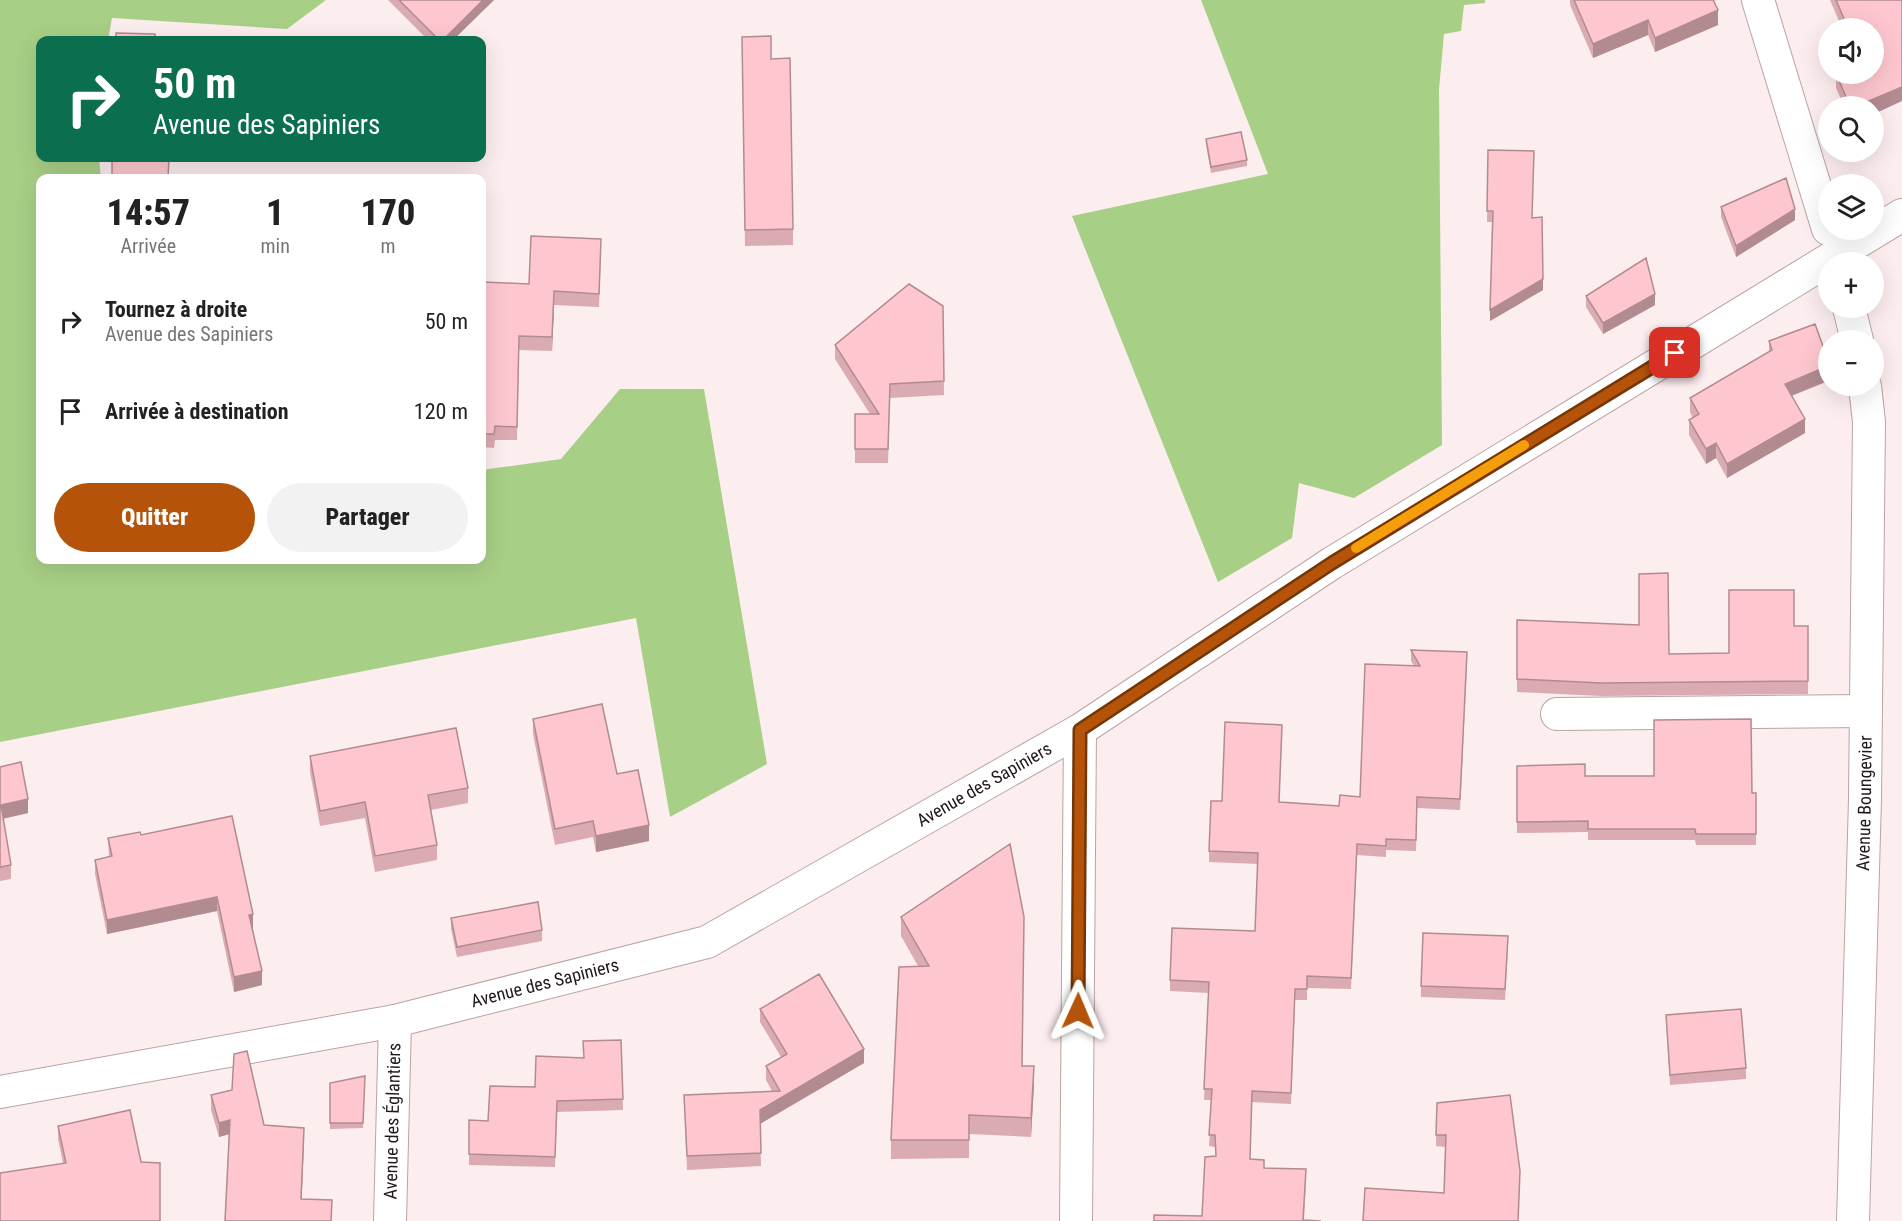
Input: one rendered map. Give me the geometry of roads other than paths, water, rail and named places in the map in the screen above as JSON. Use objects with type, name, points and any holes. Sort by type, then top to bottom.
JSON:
[{"type":"street","points":[[1758,0],[1833,244]]},
{"type":"street","name":"Avenue des Sapiniers","points":[[0,1092],[395,1021],[707,942],[1080,730],[1332,563],[1833,244],[1902,215]]},
{"type":"street","name":"Avenue Boungevier","points":[[1852,1221],[1865,823],[1869,422],[1866,396]]},
{"type":"street","points":[[1557,714],[1866,711]]},
{"type":"street","points":[[1076,1221],[1080,730]]},
{"type":"street","name":"Avenue des Églantiers","points":[[390,1221],[395,1021]]}]
